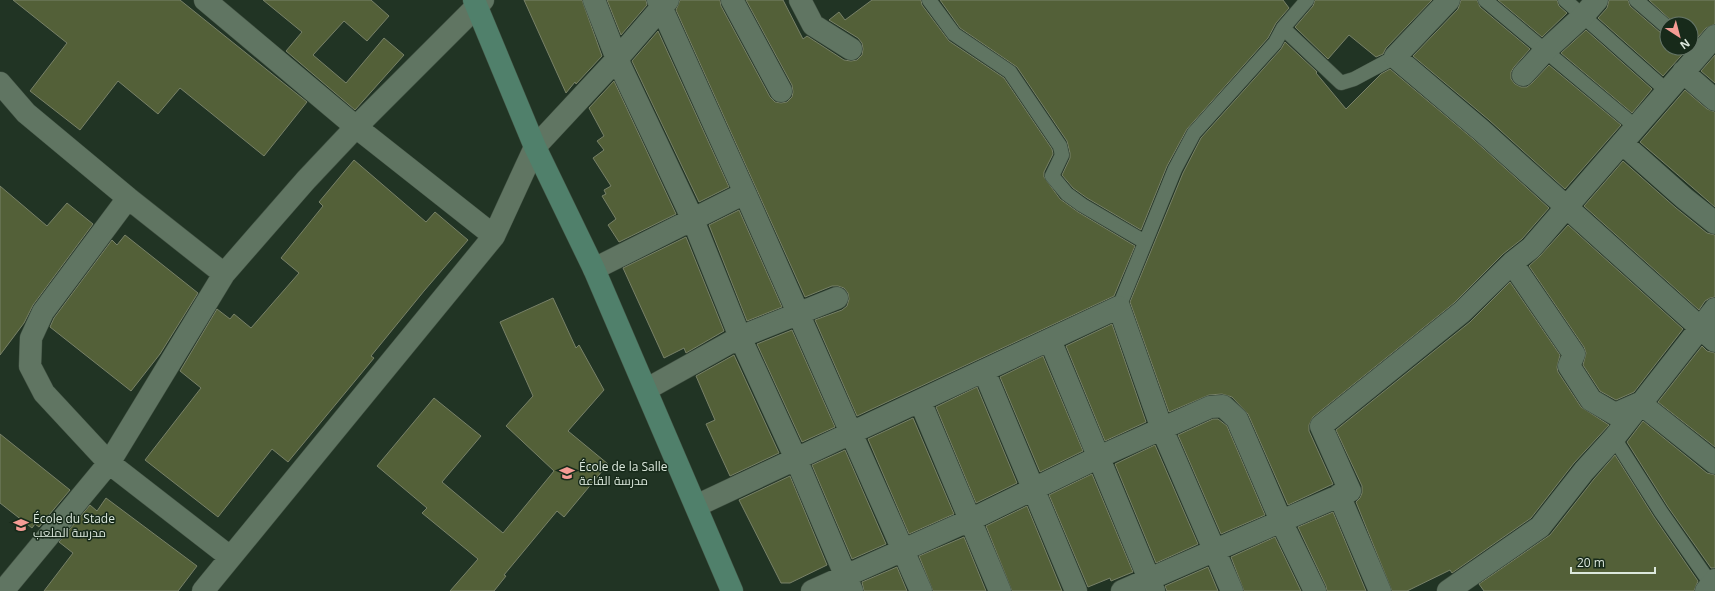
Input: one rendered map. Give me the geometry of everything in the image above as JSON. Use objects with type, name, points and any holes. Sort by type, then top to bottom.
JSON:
[{"type":"street","points":[[205,0],[356,127],[494,236]]},
{"type":"street","points":[[594,0],[617,59],[693,220],[740,337],[796,459],[849,583]]},
{"type":"street","points":[[732,0],[781,91]]},
{"type":"street","points":[[800,0],[813,25],[851,49]]},
{"type":"street","points":[[1449,0],[1395,57],[1481,130],[1708,334]]},
{"type":"street","points":[[3,591],[109,463],[224,274],[306,180],[478,2],[535,147],[594,269],[732,591]]},
{"type":"street","points":[[203,591],[494,236],[535,147],[617,59],[662,3],[921,591]]},
{"type":"street","points":[[1523,76],[1545,51],[1590,8]]},
{"type":"street","points":[[1699,48],[1715,36]]},
{"type":"street","points":[[1122,591],[1152,585],[1215,550],[1350,491],[1321,426],[1462,312],[1512,263],[1531,248],[1683,72],[1692,56]]},
{"type":"street","points":[[1683,72],[1715,100]]},
{"type":"street","points":[[0,83],[26,113],[128,198],[224,274]]},
{"type":"street","points":[[1629,135],[1684,198],[1715,223]]},
{"type":"street","points":[[594,269],[745,193]]},
{"type":"street","points":[[128,198],[43,312],[31,338],[30,366],[44,392],[109,463],[230,557]]},
{"type":"street","points":[[1512,263],[1574,354],[1569,366],[1592,400],[1615,414],[1640,403]]},
{"type":"street","points":[[646,389],[740,337],[837,298]]},
{"type":"street","points":[[696,506],[1119,307],[1162,429],[1232,591]]},
{"type":"street","points":[[1448,591],[1540,527],[1584,471],[1614,438],[1640,403],[1708,334],[1715,309]]},
{"type":"street","points":[[1050,340],[1152,585]]},
{"type":"street","points":[[984,371],[1076,591]]},
{"type":"street","points":[[920,401],[1000,591]]},
{"type":"street","points":[[1640,403],[1715,463]]},
{"type":"street","points":[[812,591],[849,583],[903,550],[1034,490],[1098,457],[1210,407],[1223,406],[1237,419],[1281,521],[1315,591]]},
{"type":"street","points":[[1339,495],[1380,591]]},
{"type":"lane","points":[[929,0],[954,34],[1010,72],[1060,146],[1062,155],[1052,176],[1067,194],[1082,206],[1145,242]]},
{"type":"lane","points":[[1119,307],[1175,169],[1194,133],[1275,43],[1283,28],[1307,0]]},
{"type":"lane","points":[[1485,0],[1545,51],[1629,135]]},
{"type":"lane","points":[[1565,0],[1590,8],[1667,91]]},
{"type":"lane","points":[[1636,0],[1659,20]]},
{"type":"lane","points":[[1283,28],[1341,83],[1354,79],[1395,57]]},
{"type":"lane","points":[[1614,438],[1661,512],[1711,585]]},
{"type":"building","points":[[13,0],[180,0],[307,102],[264,156],[180,88],[158,114],[118,81],[80,130],[30,91],[67,43]]},
{"type":"building","points":[[263,0],[371,0],[389,16],[367,41],[344,21],[313,55],[346,83],[384,38],[404,55],[355,110],[286,51],[302,32]]},
{"type":"building","points":[[524,0],[582,0],[602,56],[576,84],[575,82],[566,93]]},
{"type":"building","points":[[607,0],[646,0],[647,5],[621,35]]},
{"type":"building","points":[[680,0],[720,0],[721,6],[770,97],[775,102],[781,103],[787,102],[792,97],[792,85],[746,0],[783,0],[803,39],[807,36],[844,60],[851,61],[857,60],[862,55],[862,43],[858,38],[829,20],[839,12],[845,20],[872,0],[921,0],[922,5],[949,41],[1004,78],[1052,149],[1053,154],[1044,172],[1044,177],[1060,199],[1078,212],[1135,246],[1114,296],[857,416],[815,320],[842,310],[847,306],[849,299],[848,293],[844,288],[832,286],[805,297],[676,10]]},
{"type":"building","points":[[940,0],[1283,0],[1289,8],[1276,23],[1268,38],[1187,129],[1167,166],[1141,230],[1073,188],[1062,175],[1070,158],[1067,141],[1017,67],[960,28]]},
{"type":"building","points":[[1315,0],[1432,0],[1386,48],[1383,54],[1376,57],[1349,35],[1328,59],[1295,27],[1313,6]]},
{"type":"building","points":[[1461,0],[1477,0],[1480,7],[1530,49],[1511,72],[1511,79],[1515,84],[1521,87],[1527,87],[1549,65],[1621,125],[1565,189],[1489,120],[1413,56],[1458,9]]},
{"type":"building","points":[[1498,0],[1557,0],[1559,6],[1567,13],[1542,37]]},
{"type":"building","points":[[1609,0],[1628,0],[1630,6],[1659,31],[1659,56],[1681,56],[1663,76],[1598,18],[1607,8]]},
{"type":"building","points":[[1649,0],[1715,0],[1715,24],[1706,28],[1699,36],[1699,16],[1666,16]]},
{"type":"building","points":[[1586,30],[1652,89],[1632,113],[1561,53]]},
{"type":"building","points":[[658,31],[729,187],[699,202],[632,61]]},
{"type":"building","points":[[1285,42],[1317,72],[1316,73],[1346,109],[1381,74],[1390,69],[1473,139],[1549,208],[1522,239],[1503,254],[1454,303],[1313,417],[1309,425],[1309,431],[1333,484],[1288,505],[1248,414],[1232,397],[1222,394],[1209,395],[1169,412],[1130,302],[1183,173],[1201,138],[1281,49]]},
{"type":"building","points":[[1715,55],[1715,83],[1701,71]]},
{"type":"building","points":[[614,81],[676,214],[619,242],[608,225],[616,219],[602,196],[606,194],[604,190],[611,186],[593,158],[604,150],[597,141],[604,136],[589,108]]},
{"type":"building","points":[[1685,90],[1707,109],[1715,112],[1715,207],[1640,142]]},
{"type":"building","points":[[354,160],[426,222],[435,212],[468,240],[371,356],[374,358],[288,462],[272,449],[218,517],[145,460],[201,388],[180,371],[217,309],[230,319],[234,314],[251,328],[299,273],[281,258],[323,206],[319,202]]},
{"type":"building","points":[[1623,161],[1707,233],[1715,235],[1715,297],[1705,301],[1699,310],[1584,206]]},
{"type":"building","points":[[0,186],[47,226],[67,203],[93,224],[33,305],[24,323],[0,355]]},
{"type":"building","points":[[739,210],[782,307],[747,321],[709,225]]},
{"type":"building","points":[[1568,225],[1683,329],[1634,392],[1616,400],[1600,391],[1583,365],[1586,353],[1584,347],[1529,266]]},
{"type":"building","points":[[125,235],[198,293],[160,354],[131,391],[50,327],[54,318],[112,240],[117,245]]},
{"type":"building","points":[[686,237],[724,331],[686,353],[684,348],[664,358],[623,268]]},
{"type":"building","points":[[1510,282],[1560,355],[1557,367],[1558,372],[1581,407],[1609,425],[1574,463],[1531,518],[1452,573],[1450,570],[1407,591],[1392,591],[1356,502],[1362,493],[1362,486],[1336,430],[1470,322]]},
{"type":"building","points":[[553,298],[576,348],[579,345],[604,390],[568,431],[608,464],[564,517],[557,511],[504,575],[506,576],[494,591],[450,591],[478,559],[422,513],[427,508],[377,466],[434,398],[481,436],[442,482],[503,533],[554,471],[506,426],[533,396],[500,322]]},
{"type":"building","points":[[1112,324],[1146,422],[1105,441],[1066,346]]},
{"type":"building","points":[[792,330],[835,427],[802,442],[757,344]]},
{"type":"building","points":[[1702,346],[1707,351],[1715,353],[1715,447],[1658,402]]},
{"type":"building","points":[[734,355],[779,453],[730,476],[706,424],[715,420],[696,376]]},
{"type":"building","points":[[1043,356],[1083,451],[1040,472],[1000,377]]},
{"type":"building","points":[[977,387],[1017,483],[976,503],[936,407]]},
{"type":"building","points":[[913,418],[954,514],[909,534],[868,439]]},
{"type":"building","points":[[1213,419],[1218,419],[1227,426],[1265,515],[1221,534],[1178,435]]},
{"type":"building","points":[[1643,421],[1707,473],[1715,475],[1715,568],[1711,568],[1668,507],[1627,442]]},
{"type":"building","points":[[0,434],[70,490],[39,527],[35,524],[32,528],[0,503]]},
{"type":"building","points":[[1155,445],[1198,544],[1156,563],[1115,464]]},
{"type":"building","points":[[845,450],[886,544],[852,559],[812,465]]},
{"type":"building","points":[[1615,455],[1654,517],[1698,581],[1694,591],[1484,591],[1479,584],[1550,535]]},
{"type":"building","points":[[1092,474],[1133,572],[1111,581],[1110,578],[1088,587],[1049,495]]},
{"type":"building","points":[[790,476],[827,565],[790,583],[781,583],[739,500]]},
{"type":"building","points":[[106,498],[197,566],[178,591],[44,591],[73,553],[59,542],[90,505],[97,511]]},
{"type":"building","points":[[1027,506],[1062,591],[1012,591],[986,526]]},
{"type":"building","points":[[1333,512],[1366,591],[1327,591],[1298,527]]},
{"type":"building","points":[[964,537],[986,591],[933,591],[919,556]]},
{"type":"building","points":[[1275,537],[1301,591],[1244,591],[1231,557]]},
{"type":"building","points":[[897,567],[907,591],[864,591],[862,582]]},
{"type":"building","points":[[1208,567],[1218,591],[1167,591],[1165,586]]},
{"type":"place","name":"École de la Salle مدرسة القاعة","points":[[567,473]]},
{"type":"place","name":"École du Stade مدرسة الملعب","points":[[21,525]]}]
